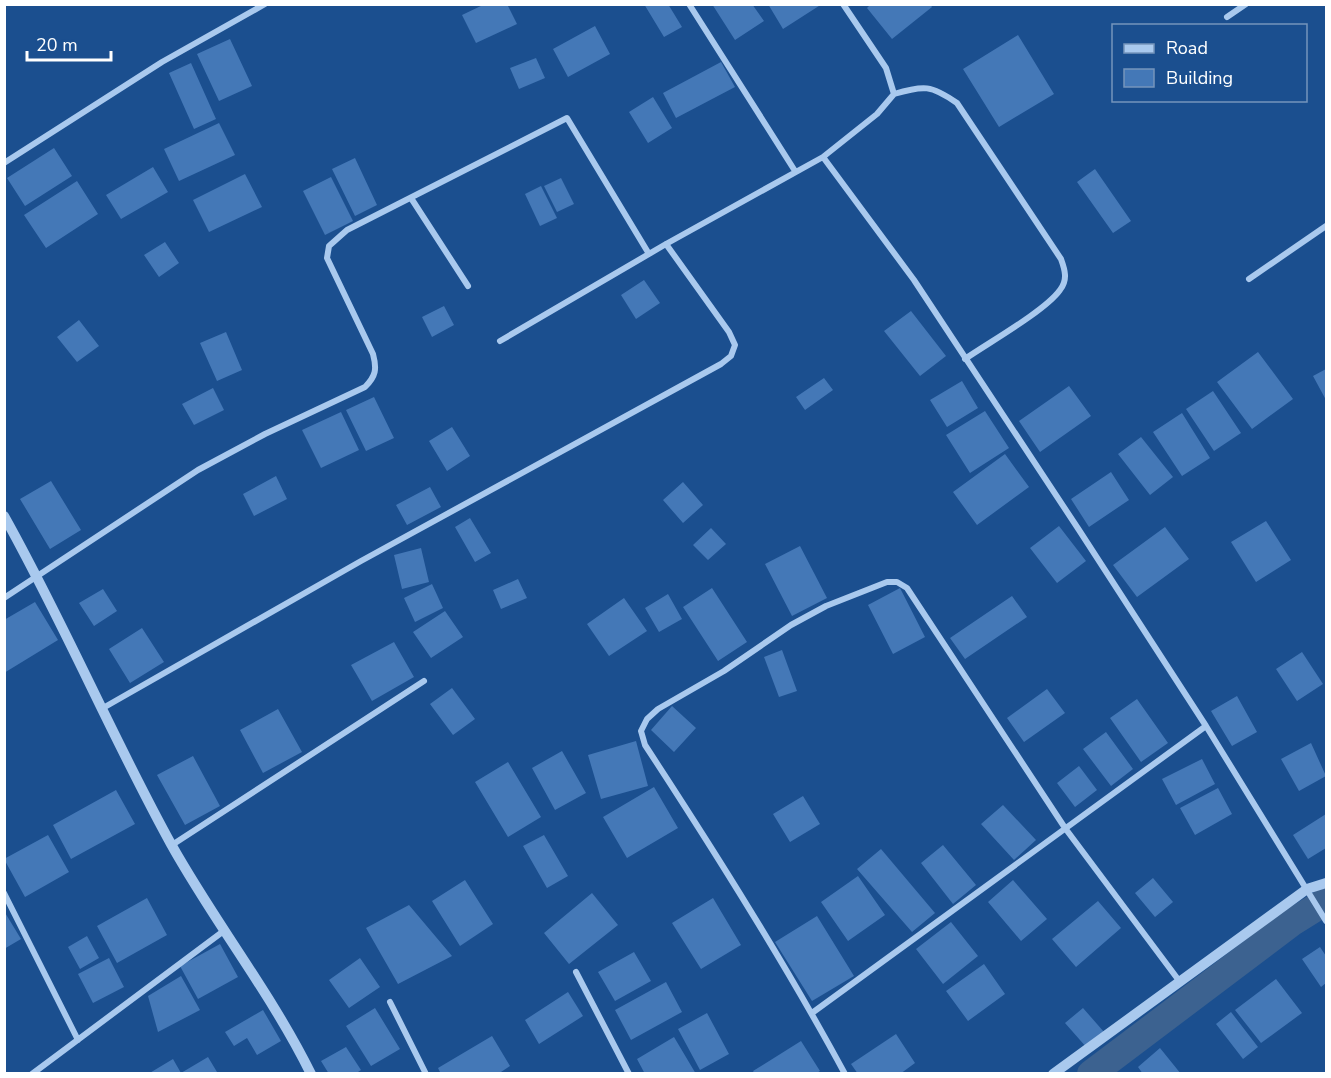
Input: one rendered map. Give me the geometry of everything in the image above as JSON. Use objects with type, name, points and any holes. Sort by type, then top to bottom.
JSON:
[{"type":"street","points":[[249,4],[252,12]]},
{"type":"street","points":[[4,163],[162,62],[266,4]]},
{"type":"street","points":[[689,4],[795,171]]},
{"type":"street","points":[[843,4],[886,68],[894,94]]},
{"type":"street","points":[[1227,17],[1246,4]]},
{"type":"street","points":[[500,341],[666,243],[823,157],[877,114],[894,94],[920,86],[938,89],[957,103],[1062,259],[1066,273],[1061,289],[1047,303],[964,358]]},
{"type":"street","points":[[4,598],[198,471],[266,434],[365,387],[374,378],[377,366],[373,354],[327,258],[329,246],[336,237],[347,230],[567,118],[649,254]]},
{"type":"street","points":[[823,157],[914,280],[1206,726],[1325,920]]},
{"type":"street","points":[[411,198],[468,286]]},
{"type":"street","points":[[1249,279],[1326,226]]},
{"type":"street","points":[[103,708],[361,561],[722,364],[731,356],[735,345],[729,332],[666,243]]},
{"type":"street","points":[[4,516],[38,577],[172,845],[292,1034],[311,1074]]},
{"type":"street","points":[[845,1074],[812,1013],[721,862],[645,745],[641,731],[647,719],[658,709],[724,671],[808,615],[887,582],[897,582],[907,588],[1065,828],[1180,982]]},
{"type":"street","points":[[172,845],[424,681]]},
{"type":"street","points":[[812,1013],[1206,726]]},
{"type":"street","points":[[1053,1074],[1180,982],[1309,892],[1326,883]]},
{"type":"street","points":[[4,893],[78,1040]]},
{"type":"street","points":[[32,1074],[138,992],[225,930]]},
{"type":"street","points":[[576,972],[629,1074]]},
{"type":"street","points":[[390,1002],[426,1074]]},
{"type":"building","points":[[485,4],[507,4],[517,24],[476,43],[462,15]]},
{"type":"building","points":[[644,4],[668,4],[682,27],[664,37]]},
{"type":"building","points":[[712,4],[752,4],[764,21],[735,40]]},
{"type":"building","points":[[768,4],[822,4],[783,29]]},
{"type":"building","points":[[871,4],[930,4],[932,7],[892,39],[867,8]]},
{"type":"building","points":[[595,26],[610,54],[568,77],[553,49]]},
{"type":"building","points":[[1018,35],[1054,94],[999,127],[963,69]]},
{"type":"building","points":[[230,39],[252,86],[219,101],[197,54]]},
{"type":"building","points":[[536,58],[545,78],[519,89],[510,68]]},
{"type":"building","points":[[721,62],[735,87],[676,118],[663,93]]},
{"type":"building","points":[[191,63],[216,119],[194,129],[169,73]]},
{"type":"building","points":[[653,97],[672,128],[648,143],[629,112]]},
{"type":"building","points":[[219,123],[235,155],[179,181],[164,149]]},
{"type":"building","points":[[54,148],[72,176],[25,206],[7,178]]},
{"type":"building","points":[[355,158],[377,205],[355,216],[332,169]]},
{"type":"building","points":[[153,167],[168,192],[121,219],[106,195]]},
{"type":"building","points":[[1095,169],[1131,221],[1113,233],[1077,182]]},
{"type":"building","points":[[245,174],[262,207],[209,232],[193,200]]},
{"type":"building","points":[[331,177],[353,221],[325,235],[303,191]]},
{"type":"building","points":[[561,178],[574,204],[557,212],[544,186]]},
{"type":"building","points":[[77,181],[98,214],[46,248],[24,215]]},
{"type":"building","points":[[541,186],[557,218],[540,226],[525,194]]},
{"type":"building","points":[[165,242],[179,263],[159,277],[144,255]]},
{"type":"building","points":[[644,280],[660,303],[636,319],[621,295]]},
{"type":"building","points":[[444,306],[454,325],[432,337],[422,317]]},
{"type":"building","points":[[911,311],[946,356],[920,376],[884,331]]},
{"type":"building","points":[[79,320],[99,346],[77,362],[57,337]]},
{"type":"building","points":[[226,332],[242,370],[217,381],[200,343]]},
{"type":"building","points":[[1258,352],[1293,399],[1252,429],[1217,382]]},
{"type":"building","points":[[1326,369],[1326,400],[1313,376]]},
{"type":"building","points":[[824,378],[833,390],[805,410],[796,397]]},
{"type":"building","points":[[962,381],[978,408],[947,427],[930,400]]},
{"type":"building","points":[[1069,386],[1091,416],[1040,452],[1019,421]]},
{"type":"building","points":[[213,388],[224,410],[194,425],[182,404]]},
{"type":"building","points":[[1213,391],[1241,433],[1214,451],[1186,409]]},
{"type":"building","points":[[374,397],[394,438],[366,451],[346,410]]},
{"type":"building","points":[[985,411],[1009,448],[970,473],[946,435]]},
{"type":"building","points":[[341,412],[359,450],[321,468],[302,430]]},
{"type":"building","points":[[1182,413],[1210,458],[1182,476],[1153,432]]},
{"type":"building","points":[[452,427],[470,456],[447,471],[429,441]]},
{"type":"building","points":[[1141,437],[1173,477],[1150,495],[1118,454]]},
{"type":"building","points":[[1005,454],[1029,487],[977,525],[953,492]]},
{"type":"building","points":[[1111,472],[1129,500],[1089,527],[1071,499]]},
{"type":"building","points":[[276,476],[287,499],[254,516],[243,494]]},
{"type":"building","points":[[51,481],[81,530],[50,549],[20,499]]},
{"type":"building","points":[[683,482],[703,505],[683,523],[663,500]]},
{"type":"building","points":[[430,487],[441,507],[407,525],[396,505]]},
{"type":"building","points":[[470,518],[491,553],[475,562],[455,527]]},
{"type":"building","points":[[1266,521],[1291,560],[1256,582],[1231,542]]},
{"type":"building","points":[[1059,526],[1086,561],[1057,583],[1030,548]]},
{"type":"building","points":[[1165,527],[1189,559],[1137,597],[1113,565]]},
{"type":"building","points":[[711,528],[726,544],[708,560],[693,545]]},
{"type":"building","points":[[800,546],[827,598],[792,616],[765,564]]},
{"type":"building","points":[[421,548],[429,582],[402,589],[394,555]]},
{"type":"building","points":[[518,579],[527,598],[501,609],[493,590]]},
{"type":"building","points":[[432,584],[443,608],[415,622],[404,598]]},
{"type":"building","points":[[712,588],[747,642],[718,661],[683,607]]},
{"type":"building","points":[[900,588],[925,637],[893,654],[868,605]]},
{"type":"building","points":[[103,589],[117,611],[94,626],[79,603]]},
{"type":"building","points":[[668,594],[682,619],[659,632],[645,608]]},
{"type":"building","points":[[1012,596],[1027,617],[965,659],[950,638]]},
{"type":"building","points":[[624,598],[647,631],[609,656],[587,624]]},
{"type":"building","points":[[35,602],[58,640],[4,673],[4,620]]},
{"type":"building","points":[[445,611],[463,637],[431,658],[413,632]]},
{"type":"building","points":[[142,628],[164,662],[130,683],[109,649]]},
{"type":"building","points":[[394,642],[414,677],[372,701],[351,665]]},
{"type":"building","points":[[782,650],[797,691],[779,697],[764,657]]},
{"type":"building","points":[[1302,652],[1323,684],[1297,701],[1276,669]]},
{"type":"building","points":[[452,688],[475,719],[453,735],[430,704]]},
{"type":"building","points":[[1047,689],[1065,713],[1024,742],[1007,718]]},
{"type":"building","points":[[1237,696],[1257,732],[1232,746],[1211,711]]},
{"type":"building","points":[[1137,699],[1168,743],[1141,762],[1110,718]]},
{"type":"building","points":[[672,706],[696,728],[674,752],[651,730]]},
{"type":"building","points":[[278,709],[302,752],[263,773],[240,730]]},
{"type":"building","points":[[1106,732],[1133,769],[1111,786],[1083,749]]},
{"type":"building","points":[[636,741],[648,786],[601,799],[588,755]]},
{"type":"building","points":[[1311,743],[1326,776],[1299,791],[1281,759]]},
{"type":"building","points":[[562,751],[586,793],[555,810],[532,768]]},
{"type":"building","points":[[193,756],[220,806],[185,825],[157,775]]},
{"type":"building","points":[[1202,759],[1215,784],[1176,805],[1162,779]]},
{"type":"building","points":[[508,762],[541,817],[508,837],[475,782]]},
{"type":"building","points":[[1079,766],[1097,790],[1075,807],[1057,783]]},
{"type":"building","points":[[654,787],[678,828],[627,858],[603,817]]},
{"type":"building","points":[[1218,788],[1232,814],[1195,835],[1180,808]]},
{"type":"building","points":[[116,790],[135,824],[71,859],[53,825]]},
{"type":"building","points":[[803,796],[820,824],[790,842],[773,814]]},
{"type":"building","points":[[1003,805],[1036,840],[1014,860],[981,824]]},
{"type":"building","points":[[1326,814],[1326,848],[1308,859],[1293,835]]},
{"type":"building","points":[[48,835],[69,872],[25,897],[4,859]]},
{"type":"building","points":[[544,835],[568,876],[547,888],[523,846]]},
{"type":"building","points":[[943,845],[976,885],[953,904],[921,863]]},
{"type":"building","points":[[881,849],[935,913],[912,932],[857,869]]},
{"type":"building","points":[[858,876],[885,915],[848,941],[821,902]]},
{"type":"building","points":[[1153,878],[1173,902],[1155,917],[1135,893]]},
{"type":"building","points":[[465,880],[493,924],[460,946],[432,901]]},
{"type":"building","points":[[1013,880],[1047,919],[1021,941],[988,902]]},
{"type":"building","points":[[592,893],[618,925],[569,964],[544,933]]},
{"type":"building","points":[[147,898],[167,935],[117,963],[97,926]]},
{"type":"building","points":[[713,898],[741,945],[701,969],[672,923]]},
{"type":"building","points":[[1098,901],[1121,928],[1076,967],[1052,939]]},
{"type":"building","points":[[409,905],[452,956],[398,984],[366,928]]},
{"type":"building","points":[[4,911],[21,939],[4,949]]},
{"type":"building","points":[[817,916],[854,976],[812,1001],[775,942]]},
{"type":"building","points":[[951,922],[978,956],[943,984],[916,949]]},
{"type":"building","points":[[87,936],[99,958],[80,969],[68,947]]},
{"type":"building","points":[[220,944],[238,977],[198,999],[180,966]]},
{"type":"building","points":[[1320,947],[1326,956],[1326,983],[1321,987],[1302,959]]},
{"type":"building","points":[[634,952],[651,981],[615,1001],[598,972]]},
{"type":"building","points":[[109,958],[124,987],[93,1003],[78,974]]},
{"type":"building","points":[[360,958],[380,987],[349,1008],[329,980]]},
{"type":"building","points":[[984,964],[1005,994],[968,1021],[946,991]]},
{"type":"building","points":[[181,976],[200,1010],[158,1032],[148,996]]},
{"type":"building","points":[[1276,979],[1302,1013],[1261,1043],[1235,1010]]},
{"type":"building","points":[[666,982],[682,1012],[631,1040],[615,1010]]},
{"type":"building","points":[[568,992],[583,1016],[539,1044],[525,1020]]},
{"type":"building","points":[[375,1008],[400,1049],[371,1066],[346,1026]]},
{"type":"building","points":[[1083,1008],[1104,1032],[1087,1048],[1065,1023]]},
{"type":"building","points":[[263,1010],[281,1041],[257,1055],[247,1038],[234,1046],[225,1032]]},
{"type":"building","points":[[1231,1012],[1258,1047],[1243,1059],[1216,1024]]},
{"type":"building","points":[[707,1013],[729,1054],[700,1070],[678,1029]]},
{"type":"building","points":[[896,1034],[915,1063],[900,1074],[858,1074],[851,1064]]},
{"type":"building","points":[[492,1036],[510,1066],[498,1074],[441,1074],[438,1068]]},
{"type":"building","points":[[674,1037],[696,1074],[645,1074],[637,1059]]},
{"type":"building","points":[[801,1041],[820,1071],[815,1074],[755,1074],[753,1071]]},
{"type":"building","points":[[346,1047],[361,1070],[355,1074],[329,1074],[321,1061]]},
{"type":"building","points":[[1160,1048],[1181,1074],[1143,1074],[1138,1067]]},
{"type":"building","points":[[208,1057],[217,1072],[215,1074],[148,1074],[173,1059],[181,1073]]},
{"type":"waterway","points":[[1091,1074],[1291,923],[1326,901]]}]
